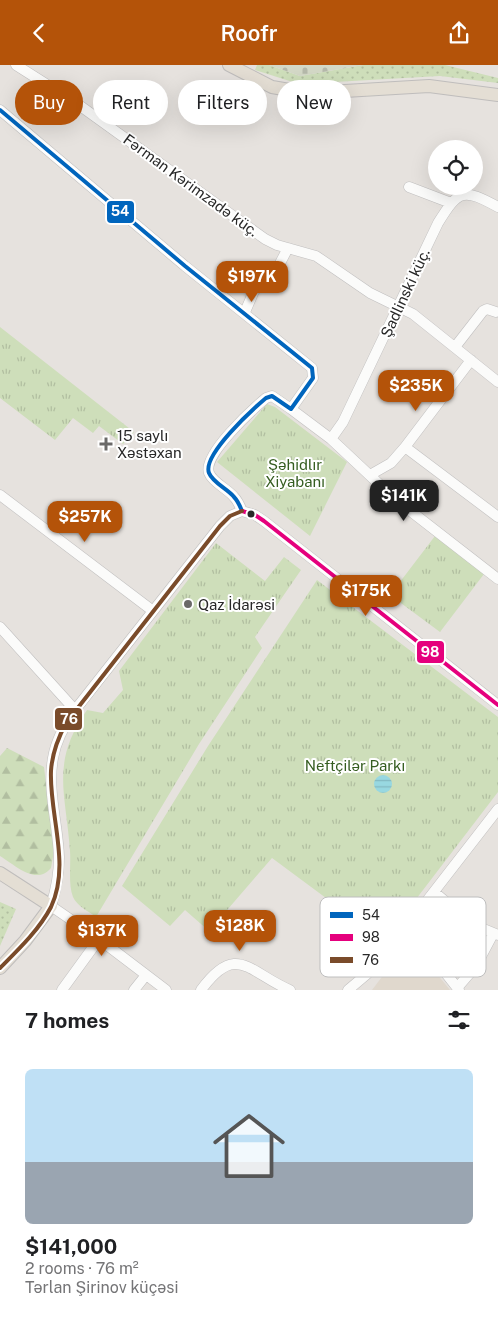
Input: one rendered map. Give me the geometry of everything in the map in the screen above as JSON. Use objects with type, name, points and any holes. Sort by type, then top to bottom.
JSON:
[{"type":"main road","points":[[229,65],[272,87],[301,92],[328,93],[429,86],[498,95]]},
{"type":"main road","points":[[0,873],[51,906],[26,941],[0,969]]},
{"type":"street","name":"Fərman Kərimzadə küç.","points":[[16,65],[87,111],[265,239],[316,256],[370,293],[418,318],[498,382]]},
{"type":"street","points":[[0,110],[185,266],[245,312],[312,368],[313,378],[291,409]]},
{"type":"street","points":[[409,187],[451,203],[468,193],[498,207]]},
{"type":"street","name":"Şadlinski küç.","points":[[331,439],[343,422],[438,223],[451,203]]},
{"type":"street","points":[[245,312],[254,291],[278,267],[288,248]]},
{"type":"street","points":[[455,347],[483,311],[487,309],[496,312]]},
{"type":"street","points":[[370,475],[391,463],[471,360]]},
{"type":"street","points":[[242,511],[233,495],[211,476],[208,471],[209,462],[219,446],[266,398],[272,396],[331,439],[403,505],[498,579]]},
{"type":"street","points":[[404,447],[498,517]]},
{"type":"street","points":[[0,495],[153,611]]},
{"type":"street","points":[[166,990],[99,939],[51,906],[58,875],[59,857],[51,769],[57,742],[75,709],[220,526],[230,516],[242,511],[256,515],[498,705]]},
{"type":"street","points":[[0,627],[75,709]]},
{"type":"street","points":[[430,897],[494,822],[498,809]]},
{"type":"street","points":[[434,892],[440,897]]},
{"type":"street","points":[[486,950],[496,934]]},
{"type":"street","points":[[62,990],[99,939]]},
{"type":"street","points":[[201,990],[214,973],[224,966],[234,964],[251,967],[290,990]]},
{"type":"street","points":[[134,990],[146,975]]},
{"type":"street","points":[[348,990],[363,977]]},
{"type":"street","points":[[449,977],[458,989],[467,977]]},
{"type":"shaded area","points":[[382,977],[439,977],[450,990],[372,990]]},
{"type":"green space","points":[[257,65],[269,65],[300,76],[363,65],[445,65],[498,78],[498,83],[440,76],[351,81],[286,80],[255,70]]},
{"type":"green space","points":[[269,65],[363,65],[300,76]]},
{"type":"green space","points":[[0,327],[134,432],[123,444],[99,426],[93,433],[73,418],[55,440],[0,398]]},
{"type":"green space","name":"Şəhidlır Xiyabanı","points":[[267,404],[275,407],[347,462],[310,536],[217,462]]},
{"type":"green space","points":[[435,536],[484,574],[440,632],[390,595]]},
{"type":"green space","points":[[216,543],[265,581],[284,557],[301,570],[255,637],[262,648],[199,744],[96,917],[77,903],[73,897],[71,886],[70,851],[63,778],[68,746],[75,729],[87,710],[103,713],[123,690],[119,671]]},
{"type":"green space","name":"Neftçilər Parkı","points":[[317,580],[498,717],[498,792],[418,897],[325,897],[272,858],[209,931],[185,910],[170,926],[122,886],[208,746]]},
{"type":"green space","points":[[7,748],[44,767],[54,851],[51,868],[39,875],[26,872],[0,856],[0,756]]},
{"type":"green space","points":[[0,902],[16,909],[0,946]]},
{"type":"water","points":[[383,775],[389,778],[392,784],[389,790],[383,793],[377,790],[374,784],[377,778]]},
{"type":"transit line","name":"54","points":[[0,110],[185,266],[312,368],[313,378],[291,409],[272,396],[266,398],[230,433],[213,455],[209,465],[211,477],[228,491],[239,504],[242,511]]},
{"type":"transit line","name":"98","points":[[242,511],[255,515],[264,521],[498,705]]},
{"type":"transit line","name":"76","points":[[0,968],[40,924],[51,907],[57,891],[59,857],[51,771],[60,734],[66,723],[220,526],[230,516],[242,511]]},
{"type":"place","name":"15 saylı Xəstəxan","points":[[106,444]]},
{"type":"place","name":"Qaz İdarəsi","points":[[188,604]]}]
